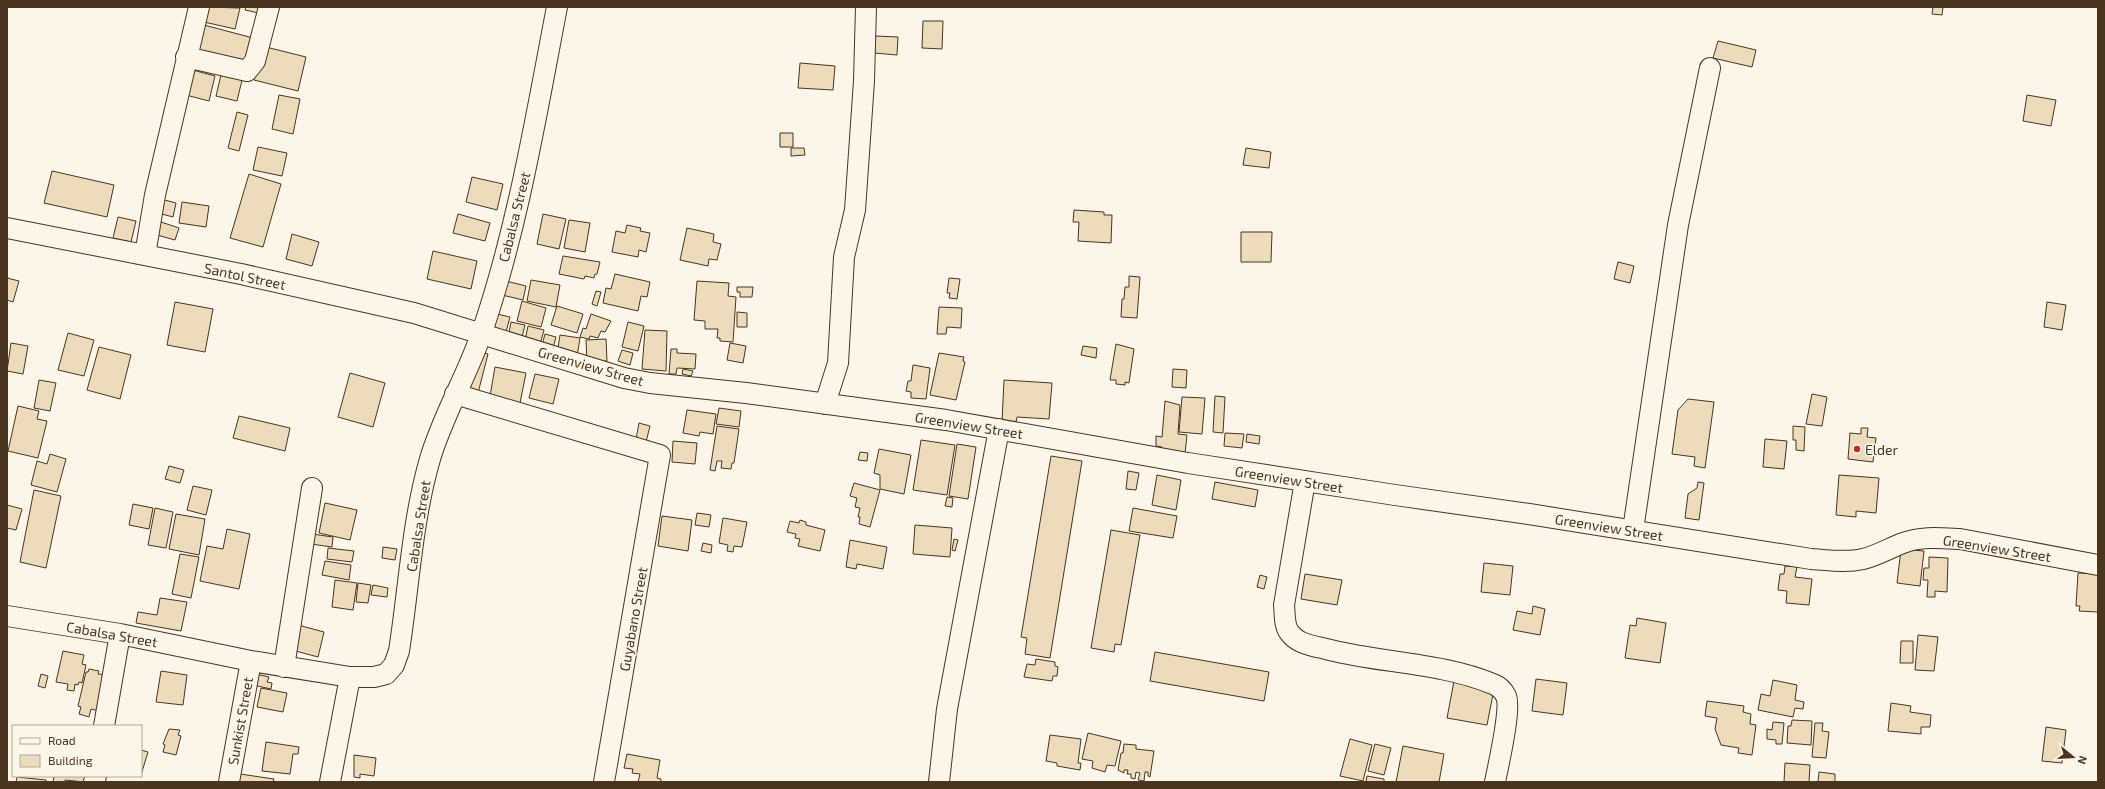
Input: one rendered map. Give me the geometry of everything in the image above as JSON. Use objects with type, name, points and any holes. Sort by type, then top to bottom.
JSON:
[{"type":"street","points":[[145,255],[155,195],[186,57],[199,7]]},
{"type":"street","points":[[186,57],[247,72],[255,61],[269,7]]},
{"type":"street","name":"Cabalsa Street","points":[[7,616],[120,634],[284,667],[350,677],[374,677],[386,674],[394,665],[397,658],[404,621],[421,498],[430,459],[455,394],[481,334],[508,245],[522,188],[557,7]]},
{"type":"street","points":[[825,404],[838,363],[844,257],[855,210],[864,80],[866,7]]},
{"type":"street","points":[[1633,530],[1678,225],[1710,68]]},
{"type":"street","name":"Santol Street","points":[[7,228],[241,274],[414,313],[481,334]]},
{"type":"street","name":"Greenview Street","points":[[481,334],[624,378],[650,383],[825,404],[999,429],[1305,481],[1633,530],[1811,559],[1845,562],[1864,559],[1905,542],[1924,537],[1960,539],[2098,565]]},
{"type":"street","name":"Guyabano Street","points":[[455,394],[660,455],[604,782]]},
{"type":"street","points":[[939,782],[947,709],[999,429]]},
{"type":"street","points":[[1305,481],[1284,606],[1285,622],[1289,631],[1296,640],[1306,644],[1356,657],[1448,671],[1493,684],[1502,689],[1508,703],[1495,782]]},
{"type":"street","points":[[284,667],[312,488]]},
{"type":"street","points":[[104,725],[120,634]]},
{"type":"street","name":"Sunkist Street","points":[[229,782],[251,661]]},
{"type":"street","points":[[330,782],[350,677]]},
{"type":"building","points":[[208,7],[240,8],[235,29],[204,22]]},
{"type":"building","points":[[246,7],[264,7],[263,14],[245,10]]},
{"type":"building","points":[[1933,7],[1943,7],[1942,15],[1932,14]]},
{"type":"building","points":[[923,21],[943,21],[942,49],[922,48]]},
{"type":"building","points":[[204,25],[253,38],[246,65],[197,52]]},
{"type":"building","points":[[875,36],[898,37],[897,55],[874,53]]},
{"type":"building","points":[[1718,41],[1756,50],[1752,67],[1713,58]]},
{"type":"building","points":[[262,46],[306,57],[298,91],[254,80]]},
{"type":"building","points":[[800,63],[835,66],[833,90],[798,88]]},
{"type":"building","points":[[189,69],[215,76],[209,101],[182,94]]},
{"type":"building","points":[[221,75],[242,80],[237,101],[216,96]]},
{"type":"building","points":[[279,95],[300,99],[293,134],[272,129]]},
{"type":"building","points":[[2027,95],[2056,100],[2051,126],[2023,121]]},
{"type":"building","points":[[237,112],[248,115],[239,151],[228,148]]},
{"type":"building","points":[[780,133],[793,133],[793,147],[780,147]]},
{"type":"building","points":[[258,147],[287,153],[282,176],[253,170]]},
{"type":"building","points":[[791,148],[804,148],[805,155],[791,156]]},
{"type":"building","points":[[1246,148],[1271,152],[1269,168],[1243,165]]},
{"type":"building","points":[[52,171],[114,185],[107,217],[44,203]]},
{"type":"building","points":[[249,174],[281,184],[263,247],[230,238]]},
{"type":"building","points":[[472,177],[503,184],[497,210],[466,202]]},
{"type":"building","points":[[161,199],[176,203],[173,217],[158,213]]},
{"type":"building","points":[[182,202],[209,206],[206,227],[179,223]]},
{"type":"building","points":[[1074,210],[1104,212],[1104,215],[1112,215],[1111,243],[1078,241],[1079,222],[1073,222]]},
{"type":"building","points":[[458,214],[490,223],[485,241],[453,233]]},
{"type":"building","points":[[543,214],[566,219],[559,249],[537,244]]},
{"type":"building","points":[[118,217],[136,221],[131,242],[113,238]]},
{"type":"building","points":[[569,220],[590,223],[585,252],[564,248]]},
{"type":"building","points":[[161,222],[179,228],[175,240],[157,235]]},
{"type":"building","points":[[627,225],[641,228],[640,231],[650,233],[646,252],[639,250],[638,257],[612,252],[616,231],[625,233]]},
{"type":"building","points":[[687,228],[714,234],[713,242],[721,244],[717,260],[709,259],[708,266],[680,260]]},
{"type":"building","points":[[1241,232],[1272,232],[1271,262],[1241,262]]},
{"type":"building","points":[[292,234],[319,242],[312,266],[286,259]]},
{"type":"building","points":[[433,251],[477,261],[471,289],[427,279]]},
{"type":"building","points":[[563,256],[600,262],[597,274],[595,274],[594,278],[585,276],[584,279],[559,274]]},
{"type":"building","points":[[1618,262],[1634,266],[1630,283],[1614,279]]},
{"type":"building","points":[[615,274],[650,282],[647,297],[641,296],[638,311],[603,303],[606,288],[611,289]]},
{"type":"building","points":[[1129,276],[1140,277],[1137,318],[1121,317],[1122,299],[1124,299],[1125,287],[1129,287]]},
{"type":"building","points":[[7,278],[19,281],[13,302],[7,300]]},
{"type":"building","points":[[949,278],[960,279],[957,299],[949,298],[950,293],[947,293]]},
{"type":"building","points":[[531,280],[560,285],[556,307],[527,301]]},
{"type":"building","points":[[506,281],[526,286],[523,300],[502,295]]},
{"type":"building","points":[[697,281],[729,283],[728,296],[736,297],[733,342],[720,341],[720,338],[717,338],[718,329],[705,329],[705,321],[694,320]]},
{"type":"building","points":[[737,287],[753,287],[752,297],[740,297],[740,292],[737,292]]},
{"type":"building","points":[[596,291],[601,292],[597,306],[592,304]]},
{"type":"building","points":[[522,301],[546,308],[541,327],[517,321]]},
{"type":"building","points":[[175,302],[213,309],[205,352],[167,345]]},
{"type":"building","points":[[2047,302],[2066,305],[2062,330],[2044,327]]},
{"type":"building","points":[[557,306],[583,314],[577,333],[551,325]]},
{"type":"building","points":[[939,307],[962,308],[961,328],[947,327],[946,334],[937,334]]},
{"type":"building","points":[[737,312],[747,313],[747,327],[737,327]]},
{"type":"building","points":[[497,314],[510,317],[505,336],[493,334]]},
{"type":"building","points":[[591,314],[611,321],[605,332],[601,331],[598,338],[590,336],[589,339],[580,337],[583,328],[586,329]]},
{"type":"building","points":[[511,322],[525,325],[521,341],[508,338]]},
{"type":"building","points":[[628,322],[644,326],[638,351],[622,347]]},
{"type":"building","points":[[528,326],[544,330],[539,348],[524,345]]},
{"type":"building","points":[[645,330],[667,331],[666,371],[642,369]]},
{"type":"building","points":[[68,333],[94,340],[84,376],[58,370]]},
{"type":"building","points":[[545,334],[556,337],[552,352],[541,349]]},
{"type":"building","points":[[560,335],[580,338],[577,357],[557,354]]},
{"type":"building","points":[[606,339],[607,361],[587,362],[586,340]]},
{"type":"building","points":[[11,343],[28,346],[23,374],[7,371]]},
{"type":"building","points":[[730,343],[746,346],[743,363],[727,360]]},
{"type":"building","points":[[1116,344],[1134,349],[1129,383],[1125,382],[1125,385],[1116,384],[1116,380],[1110,380]]},
{"type":"building","points":[[1083,346],[1097,348],[1096,358],[1081,355]]},
{"type":"building","points":[[99,347],[131,355],[120,399],[87,390]]},
{"type":"building","points":[[671,349],[677,349],[677,353],[696,354],[695,369],[677,368],[676,374],[669,374]]},
{"type":"building","points":[[622,350],[633,353],[630,365],[618,361]]},
{"type":"building","points":[[481,352],[488,354],[478,393],[465,390]]},
{"type":"building","points":[[939,353],[964,357],[963,361],[965,362],[956,400],[930,395]]},
{"type":"building","points":[[913,365],[930,368],[926,399],[911,398],[911,392],[906,391],[908,381],[911,381]]},
{"type":"building","points":[[495,367],[526,373],[519,408],[489,402]]},
{"type":"building","points":[[683,369],[693,371],[691,376],[682,374]]},
{"type":"building","points":[[1173,369],[1187,370],[1186,388],[1172,387]]},
{"type":"building","points":[[350,373],[385,383],[373,427],[338,417]]},
{"type":"building","points":[[535,374],[559,379],[553,404],[529,398]]},
{"type":"building","points":[[39,380],[56,383],[50,411],[34,408]]},
{"type":"building","points":[[1004,380],[1052,383],[1049,419],[1017,417],[1016,422],[1002,422]]},
{"type":"building","points":[[1812,394],[1827,397],[1822,426],[1806,424]]},
{"type":"building","points":[[1215,396],[1225,397],[1223,433],[1213,432]]},
{"type":"building","points":[[1182,397],[1205,398],[1202,434],[1179,432]]},
{"type":"building","points":[[1688,399],[1714,402],[1705,468],[1694,466],[1695,457],[1672,454],[1678,410]]},
{"type":"building","points":[[1165,401],[1180,405],[1178,434],[1187,435],[1185,454],[1161,452],[1162,447],[1156,446],[1156,436],[1162,437]]},
{"type":"building","points":[[18,406],[39,411],[37,419],[47,421],[38,458],[8,451]]},
{"type":"building","points":[[719,408],[741,411],[739,427],[716,424]]},
{"type":"building","points":[[687,410],[716,414],[713,434],[700,432],[699,436],[683,433]]},
{"type":"building","points":[[239,416],[290,428],[285,451],[233,438]]},
{"type":"building","points":[[639,423],[650,426],[646,442],[636,439]]},
{"type":"building","points":[[717,426],[739,429],[734,463],[732,463],[731,469],[721,468],[722,461],[717,461],[715,471],[710,470]]},
{"type":"building","points":[[1793,426],[1805,427],[1804,451],[1796,450],[1796,440],[1793,440]]},
{"type":"building","points":[[1861,428],[1868,428],[1867,437],[1876,438],[1873,462],[1848,459],[1850,433],[1861,434]]},
{"type":"building","points":[[1225,433],[1244,434],[1242,448],[1224,446]]},
{"type":"building","points":[[1247,434],[1260,436],[1259,444],[1246,442]]},
{"type":"building","points":[[1765,439],[1787,441],[1784,469],[1763,467]]},
{"type":"building","points":[[921,440],[955,445],[947,495],[913,490]]},
{"type":"building","points":[[673,441],[697,443],[695,464],[672,462]]},
{"type":"building","points":[[957,444],[976,447],[968,499],[949,496]]},
{"type":"building","points":[[879,449],[911,455],[904,494],[880,489],[880,475],[874,473]]},
{"type":"building","points":[[860,452],[868,453],[867,461],[858,460]]},
{"type":"building","points":[[50,454],[66,459],[57,492],[31,485],[37,461],[47,464]]},
{"type":"building","points":[[1051,456],[1082,461],[1050,658],[1025,654],[1027,638],[1021,637]]},
{"type":"building","points":[[169,466],[184,470],[180,483],[165,479]]},
{"type":"building","points":[[1128,471],[1139,473],[1136,490],[1126,489]]},
{"type":"building","points":[[1157,475],[1181,480],[1176,510],[1152,505]]},
{"type":"building","points":[[1839,475],[1879,478],[1876,513],[1856,511],[1856,517],[1836,515]]},
{"type":"building","points":[[1215,482],[1258,490],[1255,507],[1212,499]]},
{"type":"building","points":[[1698,482],[1704,483],[1699,520],[1685,518],[1688,494],[1697,488]]},
{"type":"building","points":[[854,483],[880,490],[870,527],[859,524],[860,517],[858,517],[860,508],[855,507],[857,498],[850,496]]},
{"type":"building","points":[[193,486],[212,490],[206,515],[187,510]]},
{"type":"building","points":[[34,490],[61,496],[46,568],[20,562]]},
{"type":"building","points":[[947,497],[953,498],[952,507],[945,506]]},
{"type":"building","points":[[325,503],[357,510],[350,540],[319,533]]},
{"type":"building","points":[[133,504],[153,508],[149,529],[129,525]]},
{"type":"building","points":[[7,505],[22,509],[16,530],[7,528]]},
{"type":"building","points":[[155,508],[173,512],[166,548],[148,545]]},
{"type":"building","points":[[1133,508],[1177,516],[1173,538],[1129,531]]},
{"type":"building","points":[[697,513],[711,515],[709,527],[695,525]]},
{"type":"building","points":[[176,514],[205,519],[199,555],[169,549]]},
{"type":"building","points":[[662,516],[692,520],[688,551],[658,546]]},
{"type":"building","points":[[723,518],[747,522],[742,547],[734,546],[733,552],[727,551],[728,545],[719,543]]},
{"type":"building","points":[[800,520],[806,522],[806,525],[825,530],[820,551],[798,546],[800,539],[795,538],[796,534],[787,532],[790,521],[799,523]]},
{"type":"building","points":[[915,525],[952,528],[950,557],[913,554]]},
{"type":"building","points":[[227,529],[250,534],[239,589],[200,581],[207,546],[223,549]]},
{"type":"building","points":[[1111,530],[1140,535],[1121,645],[1115,644],[1114,652],[1091,648]]},
{"type":"building","points":[[312,534],[333,537],[332,547],[311,544]]},
{"type":"building","points":[[954,539],[958,540],[955,551],[952,550]]},
{"type":"building","points":[[850,540],[887,547],[883,569],[857,564],[856,569],[846,567]]},
{"type":"building","points":[[703,543],[712,545],[711,553],[701,551]]},
{"type":"building","points":[[383,547],[397,549],[395,560],[382,558]]},
{"type":"building","points":[[328,548],[354,551],[352,562],[327,559]]},
{"type":"building","points":[[1901,549],[1924,551],[1920,586],[1897,583]]},
{"type":"building","points":[[180,554],[199,557],[191,598],[172,594]]},
{"type":"building","points":[[1929,557],[1948,558],[1947,592],[1935,591],[1935,597],[1927,597],[1928,580],[1923,580],[1924,568],[1929,568]]},
{"type":"building","points":[[325,561],[351,565],[349,580],[322,575]]},
{"type":"building","points":[[1484,563],[1513,566],[1510,595],[1481,592]]},
{"type":"building","points":[[1785,566],[1797,567],[1795,577],[1812,579],[1809,605],[1786,603],[1787,591],[1778,590],[1780,574],[1784,574]]},
{"type":"building","points":[[2078,573],[2098,574],[2098,612],[2079,611],[2080,606],[2076,606]]},
{"type":"building","points":[[1305,574],[1342,580],[1337,605],[1301,599]]},
{"type":"building","points":[[1260,575],[1267,577],[1264,589],[1257,587]]},
{"type":"building","points":[[335,580],[357,583],[353,610],[332,607]]},
{"type":"building","points":[[358,583],[371,585],[368,603],[356,602]]},
{"type":"building","points":[[373,585],[388,588],[387,597],[371,595]]},
{"type":"building","points":[[160,598],[187,602],[181,631],[136,623],[138,612],[157,615]]},
{"type":"building","points":[[1533,606],[1545,609],[1540,635],[1513,630],[1517,611],[1532,614]]},
{"type":"building","points":[[1637,618],[1666,623],[1660,663],[1625,658],[1630,625],[1636,626]]},
{"type":"building","points":[[298,625],[324,632],[318,657],[292,650]]},
{"type":"building","points":[[1918,635],[1938,637],[1934,671],[1915,670]]},
{"type":"building","points":[[1901,641],[1913,641],[1913,663],[1900,663]]},
{"type":"building","points":[[63,651],[84,655],[82,664],[86,665],[82,683],[79,682],[78,685],[75,684],[74,691],[67,690],[68,684],[56,682]]},
{"type":"building","points":[[1155,652],[1269,672],[1264,701],[1150,681]]},
{"type":"building","points":[[1036,659],[1055,662],[1055,666],[1058,667],[1057,676],[1053,676],[1052,681],[1024,677],[1027,664],[1035,665]]},
{"type":"building","points":[[89,669],[99,671],[98,674],[107,675],[99,711],[91,709],[89,717],[79,714],[81,707],[78,706],[86,672],[88,672]]},
{"type":"building","points":[[161,671],[187,675],[183,705],[156,702]]},
{"type":"building","points":[[41,674],[48,676],[45,688],[38,686]]},
{"type":"building","points":[[256,674],[269,677],[267,682],[272,683],[271,689],[253,685]]},
{"type":"building","points":[[1536,679],[1567,683],[1563,715],[1532,711]]},
{"type":"building","points":[[1773,680],[1797,685],[1795,700],[1804,702],[1803,709],[1795,708],[1793,717],[1758,710],[1761,694],[1770,696]]},
{"type":"building","points":[[1454,681],[1494,689],[1487,725],[1447,718]]},
{"type":"building","points":[[261,688],[287,693],[283,712],[257,707]]},
{"type":"building","points":[[1707,701],[1744,706],[1743,712],[1751,714],[1750,724],[1756,725],[1752,755],[1738,753],[1739,748],[1721,745],[1715,729],[1717,718],[1705,716]]},
{"type":"building","points":[[1891,703],[1911,706],[1910,712],[1931,715],[1930,727],[1921,727],[1921,734],[1888,731]]},
{"type":"building","points":[[1792,720],[1812,721],[1811,745],[1787,743],[1788,726],[1791,726]]},
{"type":"building","points":[[1773,722],[1784,723],[1782,744],[1776,744],[1776,740],[1767,739],[1767,729],[1772,730]]},
{"type":"building","points":[[1815,723],[1823,723],[1822,731],[1829,732],[1826,758],[1812,757]]},
{"type":"building","points":[[2046,727],[2066,730],[2062,763],[2042,761]]},
{"type":"building","points":[[169,729],[180,730],[178,735],[181,736],[176,755],[163,752],[165,745],[163,744]]},
{"type":"building","points":[[1088,733],[1121,741],[1115,766],[1107,765],[1105,772],[1092,768],[1093,761],[1082,759]]},
{"type":"building","points":[[1050,735],[1081,739],[1078,763],[1081,763],[1080,770],[1057,766],[1057,763],[1046,761]]},
{"type":"building","points":[[1350,739],[1372,745],[1363,781],[1340,776]]},
{"type":"building","points":[[266,742],[299,747],[298,754],[293,754],[290,774],[262,771]]},
{"type":"building","points":[[1124,744],[1136,745],[1136,749],[1154,751],[1150,777],[1148,776],[1148,772],[1145,772],[1144,781],[1138,780],[1140,773],[1136,772],[1135,779],[1131,778],[1131,774],[1127,774],[1128,770],[1124,770],[1124,773],[1118,770]]},
{"type":"building","points":[[1375,744],[1391,748],[1384,775],[1368,771]]},
{"type":"building","points":[[1403,746],[1444,754],[1439,782],[1396,782]]},
{"type":"building","points":[[142,750],[148,752],[142,772]]},
{"type":"building","points":[[627,754],[660,760],[657,778],[661,779],[661,782],[638,782],[640,774],[632,773],[633,769],[624,768]]},
{"type":"building","points":[[354,755],[376,758],[374,776],[360,774],[360,778],[354,777]]},
{"type":"building","points":[[1785,763],[1810,765],[1809,782],[1784,782]]},
{"type":"building","points":[[1819,772],[1835,774],[1835,782],[1818,782]]},
{"type":"building","points":[[240,774],[274,779],[273,782],[239,782]]},
{"type":"building","points":[[1367,776],[1384,779],[1384,782],[1366,782]]},
{"type":"building","points":[[17,777],[46,780],[46,782],[16,782]]},
{"type":"building","points":[[54,777],[85,777],[84,782],[65,780],[65,782],[53,782]]},
{"type":"place","name":"Elder","points":[[1857,449]]}]
